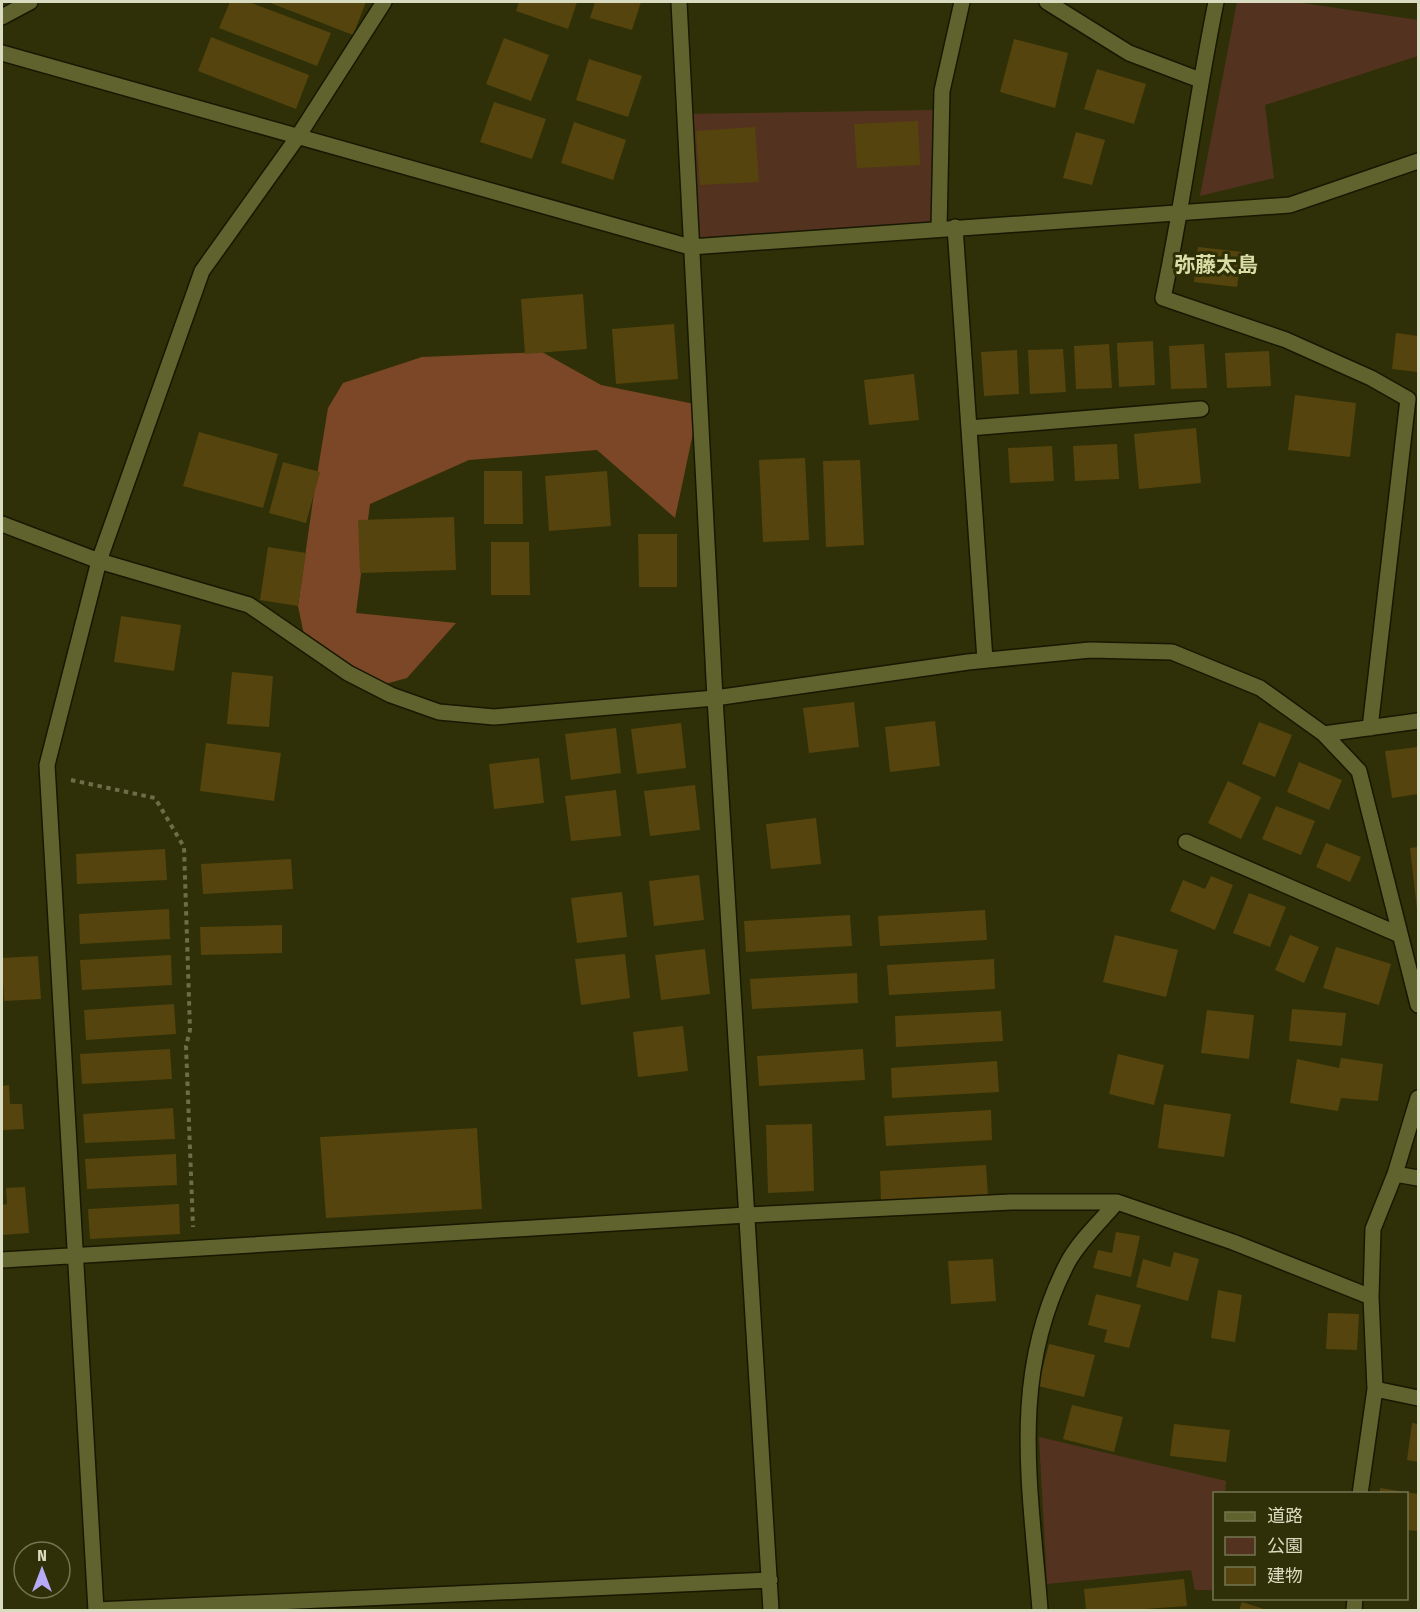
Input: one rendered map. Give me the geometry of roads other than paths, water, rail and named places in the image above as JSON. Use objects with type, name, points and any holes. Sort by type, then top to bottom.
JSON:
[{"type":"street","points":[[2,17],[30,2]]},
{"type":"street","points":[[384,2],[297,138],[202,272],[99,561],[47,765],[96,1610],[770,1580]]},
{"type":"street","points":[[680,2],[690,247],[715,698],[771,1611]]},
{"type":"street","points":[[939,228],[942,91],[962,2]]},
{"type":"street","points":[[1047,2],[1129,53],[1200,80]]},
{"type":"street","points":[[1216,2],[1200,80],[1181,213],[1163,298],[1286,340],[1371,378],[1413,400],[1370,728]]},
{"type":"street","points":[[2,53],[690,247],[955,226],[1290,205],[1419,161]]},
{"type":"street","points":[[955,226],[985,660]]},
{"type":"street","points":[[969,428],[1201,409]]},
{"type":"street","points":[[2,524],[99,561],[249,604],[348,673],[391,695],[439,712],[494,717],[715,698],[985,660],[1090,650],[1172,652],[1260,688],[1324,734],[1359,771],[1419,1005]]},
{"type":"street","points":[[1324,734],[1419,721]]},
{"type":"street","points":[[1186,842],[1400,935]]},
{"type":"street","points":[[1360,1492],[1375,1389],[1371,1297],[1373,1229],[1395,1174],[1419,1098]]},
{"type":"street","points":[[1395,1174],[1419,1178]]},
{"type":"street","points":[[2,1260],[747,1215],[1011,1202],[1117,1202],[1233,1242],[1371,1297]]},
{"type":"street","points":[[1040,1611],[1026,1450],[1029,1390],[1040,1332],[1069,1261],[1117,1202]]},
{"type":"street","points":[[1375,1389],[1419,1398]]},
{"type":"district","name":"弥藤太島","points":[[1216,265]]}]
